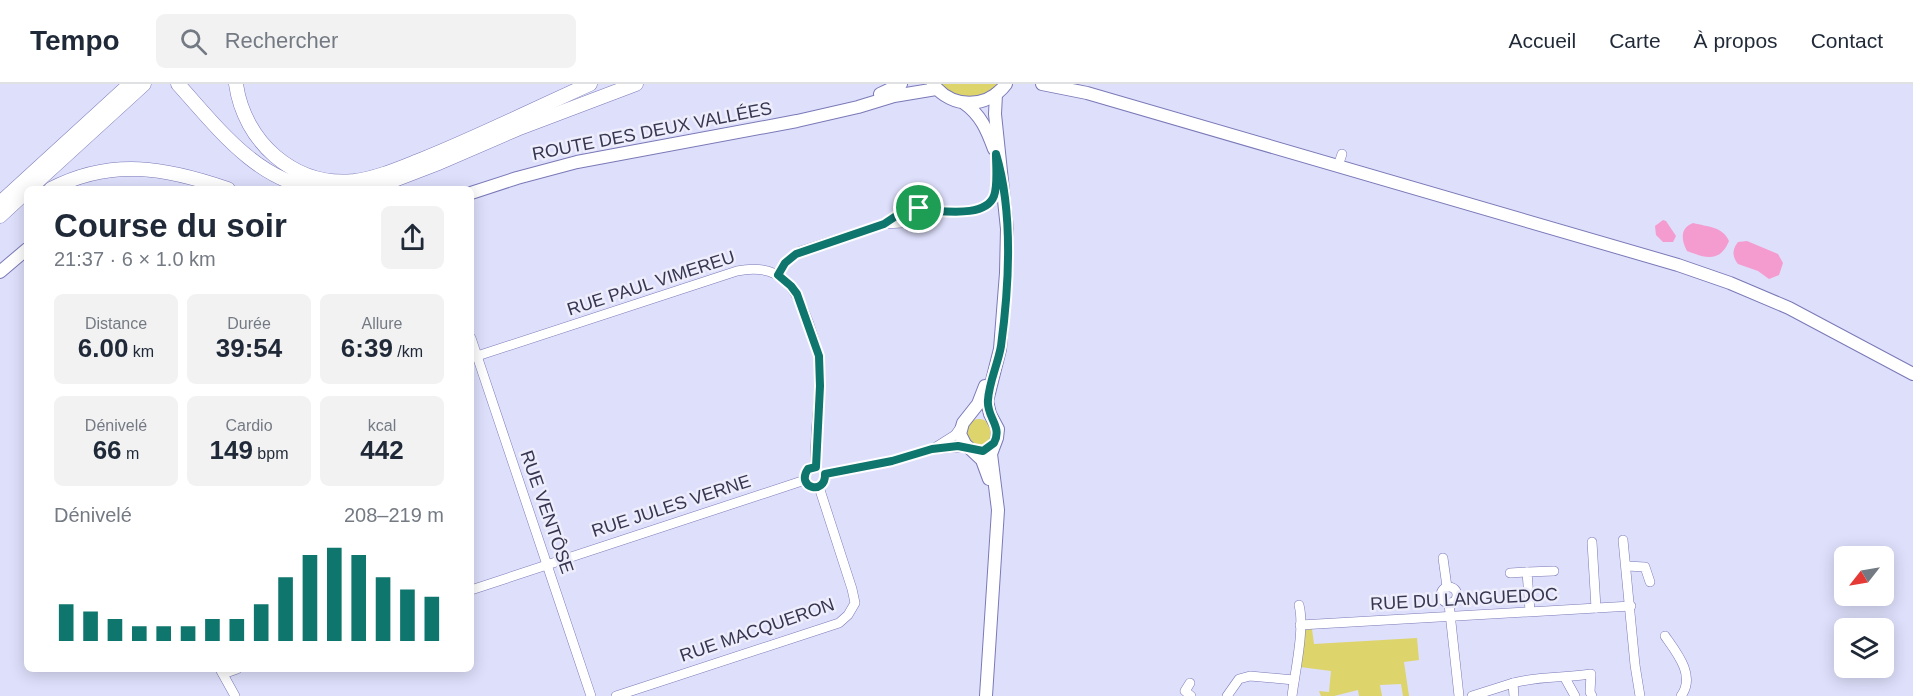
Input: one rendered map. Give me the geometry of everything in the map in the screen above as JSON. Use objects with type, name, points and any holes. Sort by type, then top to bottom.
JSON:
[{"type":"highway","points":[[0,202],[122,84]]},
{"type":"highway","points":[[0,202],[130,84]]},
{"type":"highway","points":[[32,186],[144,84]]},
{"type":"highway","points":[[236,84],[243,112],[258,140],[281,161],[306,174],[334,180],[365,179],[382,175],[443,151]]},
{"type":"highway","points":[[356,186],[386,179],[590,84]]},
{"type":"highway","points":[[379,186],[517,129],[636,84]]},
{"type":"highway","points":[[177,87],[222,140],[251,167],[267,178],[285,186]]},
{"type":"highway","points":[[177,87],[259,166],[288,181],[308,186]]},
{"type":"highway","points":[[395,186],[436,164]]},
{"type":"highway","points":[[57,186],[95,173],[135,168],[170,172],[218,186]]},
{"type":"highway","points":[[0,216],[24,194]]},
{"type":"highway","points":[[0,226],[24,206]]},
{"type":"main road","name":"ROUTE DES DEUX VALLÉES","points":[[842,110],[900,84]]},
{"type":"main road","points":[[1042,84],[1087,93],[1340,160],[1712,276],[1789,308],[1913,374]]},
{"type":"main road","points":[[1066,84],[1087,93]]},
{"type":"main road","name":"ROUTE DES DEUX VALLÉES","points":[[474,192],[577,162],[796,121],[934,86]]},
{"type":"main road","points":[[934,86],[949,98],[964,103],[979,115],[1000,167]]},
{"type":"main road","points":[[964,103],[984,101],[1005,87]]},
{"type":"main road","points":[[986,696],[998,510],[991,454],[998,432],[987,401],[1000,349],[1006,284],[1007,229],[995,114],[1005,87]]},
{"type":"main road","points":[[0,272],[24,252]]},
{"type":"main road","points":[[981,696],[993,500],[982,460],[962,440],[960,428],[978,404],[1002,329]]},
{"type":"main road","points":[[968,417],[982,414],[993,419]]},
{"type":"main road","points":[[970,448],[986,450],[994,443]]},
{"type":"street","points":[[901,218],[903,207],[908,204],[915,205],[920,210],[975,211],[984,208],[992,201],[995,193],[996,154]]},
{"type":"street","points":[[901,218],[909,226],[915,225],[920,220],[920,210]]},
{"type":"street","points":[[816,467],[820,386],[819,356],[797,294],[778,275],[785,263],[796,254],[901,218]]},
{"type":"street","name":"RUE PAUL VIMEREU","points":[[474,357],[736,271],[753,269],[770,271],[778,275]]},
{"type":"street","name":"RUE VENTÔSE","points":[[474,357],[591,696]]},
{"type":"street","points":[[816,467],[825,474],[892,461],[932,449],[955,435],[960,428]]},
{"type":"street","points":[[932,449],[970,448]]},
{"type":"street","points":[[816,467],[808,469],[805,474],[805,480],[809,486],[819,487],[824,482],[825,474]]},
{"type":"street","name":"RUE JULES VERNE","points":[[474,589],[805,480]]},
{"type":"street","name":"RUE MACQUERON","points":[[616,696],[839,623],[848,615],[855,603],[852,589],[819,487]]},
{"type":"street","points":[[1623,540],[1640,696]]},
{"type":"street","points":[[1592,542],[1596,608]]},
{"type":"street","points":[[1443,558],[1447,587],[1443,589],[1440,596],[1449,604],[1459,696]]},
{"type":"street","points":[[1627,566],[1645,567],[1650,582]]},
{"type":"street","points":[[1510,573],[1554,571]]},
{"type":"street","points":[[1527,572],[1530,611]]},
{"type":"street","points":[[1292,696],[1301,613],[1299,605]]},
{"type":"street","name":"RUE DU LANGUEDOC","points":[[1300,625],[1631,606]]},
{"type":"street","points":[[1665,636],[1684,662],[1687,686],[1681,696]]},
{"type":"street","points":[[222,672],[235,696]]},
{"type":"street","points":[[1472,696],[1527,679],[1565,678],[1591,674],[1590,692],[1592,696]]},
{"type":"street","points":[[1227,696],[1239,679],[1250,676],[1294,680]]},
{"type":"street","points":[[1565,678],[1575,696]]},
{"type":"street","points":[[1190,683],[1185,691],[1191,696]]},
{"type":"street","points":[[1513,683],[1514,696]]},
{"type":"shaded area","points":[[937,84],[1000,84],[982,95],[968,99],[955,95]]},
{"type":"shaded area","points":[[1663,220],[1676,236],[1673,242],[1663,242],[1656,235],[1655,226]]},
{"type":"shaded area","points":[[1693,223],[1723,232],[1729,241],[1721,253],[1717,256],[1706,257],[1687,251],[1683,235],[1686,228]]},
{"type":"shaded area","points":[[1747,241],[1778,254],[1783,263],[1779,275],[1769,279],[1758,271],[1738,264],[1734,256],[1735,247],[1738,242]]},
{"type":"shaded area","points":[[979,419],[988,423],[992,432],[988,441],[979,445],[970,441],[966,432],[970,423]]},
{"type":"shaded area","points":[[1312,629],[1314,644],[1417,638],[1419,660],[1404,662],[1409,696],[1403,696],[1401,684],[1380,685],[1382,696],[1359,696],[1358,690],[1334,696],[1321,696],[1319,691],[1329,692],[1331,671],[1300,667],[1304,630]]},
{"type":"route","points":[[996,154],[1005,201],[1007,229],[1002,334],[987,401],[990,414],[997,426],[997,438],[993,445],[983,451],[958,446],[932,449],[892,461],[825,474],[821,486],[816,488],[809,486],[804,477],[808,469],[816,467],[820,386],[819,356],[797,294],[778,275],[785,263],[801,251],[884,224],[899,214],[905,205],[912,204],[919,208],[920,210],[975,211],[984,208],[992,201],[995,193],[996,154]]}]
